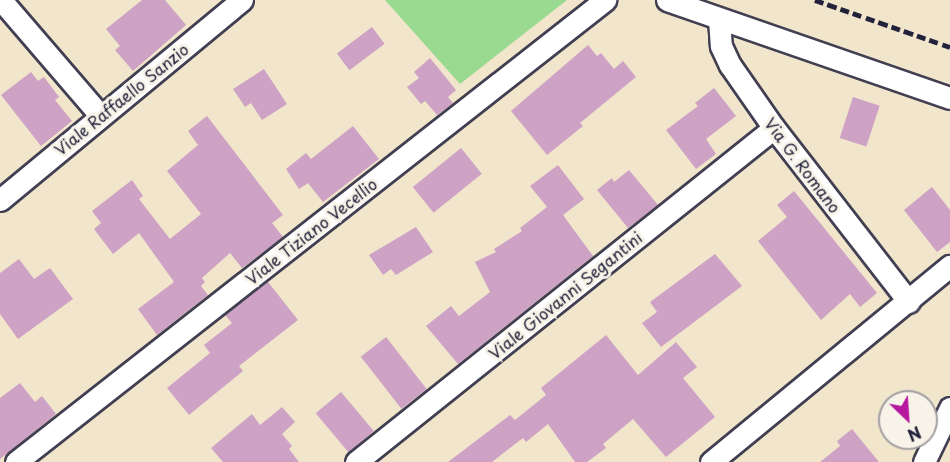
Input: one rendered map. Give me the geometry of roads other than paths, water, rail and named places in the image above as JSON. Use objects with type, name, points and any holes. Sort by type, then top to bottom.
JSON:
[{"type":"street","points":[[1,0],[100,115]]},
{"type":"street","name":"Viale Raffaello Sanzio","points":[[0,200],[100,115],[242,0]]},
{"type":"street","name":"Viale Tiziano Vecellio","points":[[16,462],[605,0]]},
{"type":"street","points":[[667,0],[950,98]]},
{"type":"street","name":"Via G. Romano","points":[[719,19],[724,55],[774,128],[909,302]]},
{"type":"street","name":"Viale Giovanni Segantini","points":[[356,462],[774,128]]},
{"type":"street","points":[[711,462],[909,302],[950,266]]},
{"type":"street","points":[[924,462],[950,408]]},
{"type":"railway","points":[[815,0],[950,47]]}]
